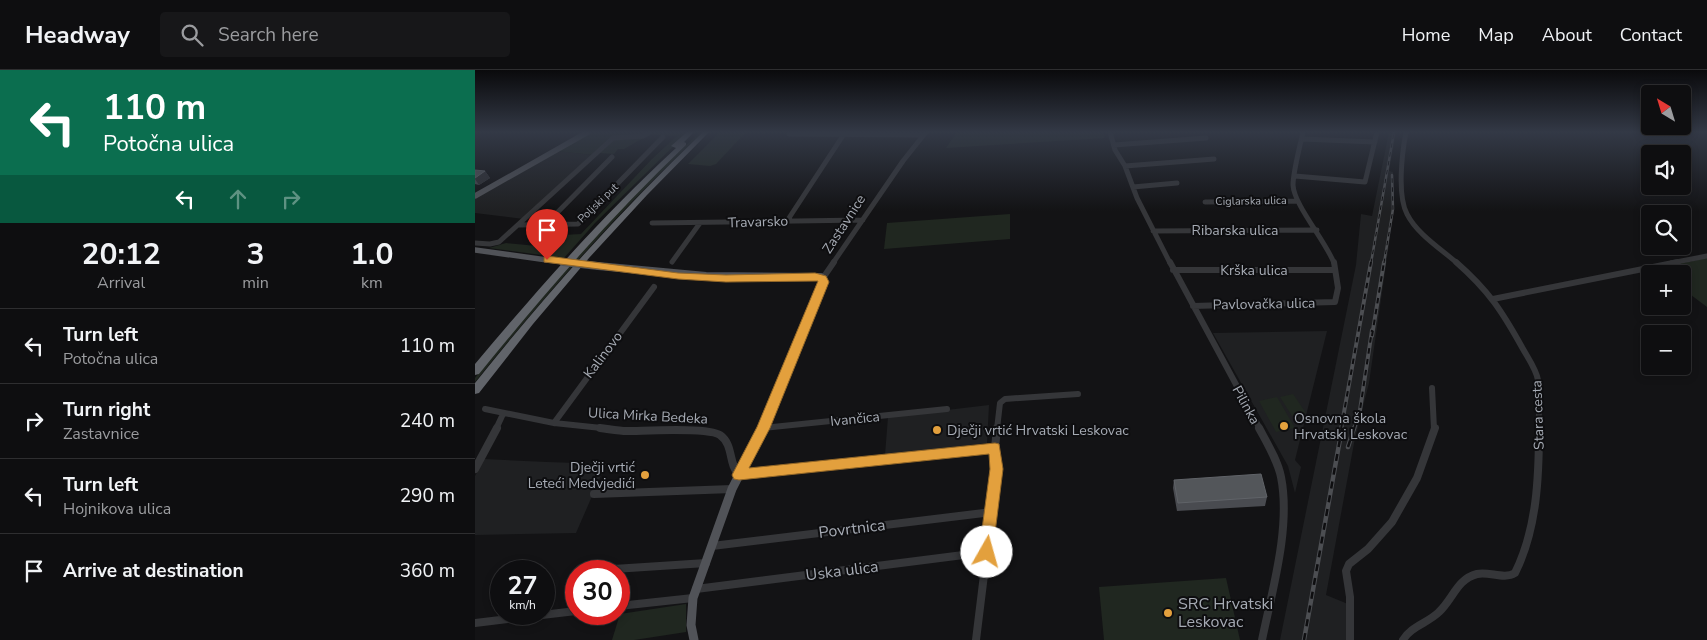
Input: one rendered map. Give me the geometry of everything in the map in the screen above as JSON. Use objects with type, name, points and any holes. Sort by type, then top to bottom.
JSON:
[{"type":"highway","points":[[637,187],[644,176],[663,159]]},
{"type":"highway","points":[[475,371],[557,274],[637,187],[668,159]]},
{"type":"highway","points":[[477,387],[570,272],[677,159]]},
{"type":"main road","points":[[475,196],[541,159]]},
{"type":"main road","points":[[475,250],[678,276],[823,278]]},
{"type":"main road","name":"Zastavnice","points":[[739,475],[763,428],[824,282],[823,278]]},
{"type":"main road","points":[[694,640],[691,625],[695,593],[739,475]]},
{"type":"street","points":[[475,243],[494,244],[520,225],[591,159]]},
{"type":"street","name":"Poljski put","points":[[545,225],[610,159]]},
{"type":"street","name":"Poljski put","points":[[520,225],[578,224],[642,159]]},
{"type":"street","points":[[787,221],[828,159]]},
{"type":"street","name":"Zastavnice","points":[[823,278],[905,159]]},
{"type":"street","name":"Pilinka","points":[[1121,159],[1153,231],[1268,444],[1281,474],[1284,499],[1279,558],[1262,640]]},
{"type":"street","points":[[1125,166],[1214,159]]},
{"type":"street","name":"Ciglarska ulica","points":[[1299,159],[1293,185],[1297,201],[1329,250],[1338,285],[1335,302]]},
{"type":"street","points":[[1295,176],[1365,182],[1371,159]]},
{"type":"street","name":"Stara cesta","points":[[1401,159],[1404,205],[1407,214],[1417,228],[1480,283],[1493,299],[1533,367],[1538,379],[1539,475],[1532,521],[1519,565],[1513,575],[1507,577],[1478,574],[1467,578],[1462,581],[1439,612],[1407,633],[1403,640]]},
{"type":"street","points":[[1133,187],[1177,183]]},
{"type":"street","name":"Ciglarska ulica","points":[[1205,202],[1297,201]]},
{"type":"street","name":"Travarsko","points":[[652,222],[863,220]]},
{"type":"street","points":[[673,262],[700,223]]},
{"type":"street","name":"Ribarska ulica","points":[[1153,231],[1317,230]]},
{"type":"street","points":[[1493,299],[1707,256]]},
{"type":"street","name":"Krška ulica","points":[[1173,270],[1335,270]]},
{"type":"street","name":"Kalinovo","points":[[554,423],[654,287]]},
{"type":"street","name":"Pavlovačka ulica","points":[[1193,306],[1335,302]]},
{"type":"street","points":[[1350,640],[1350,597],[1346,576],[1349,564],[1368,549],[1392,522],[1417,478],[1435,427],[1432,388]]},
{"type":"street","points":[[976,640],[997,469],[995,448],[999,403],[1005,399],[1078,394]]},
{"type":"street","name":"Ulica Mirka Bedeka","points":[[485,409],[554,423],[625,431],[704,431],[719,434],[730,447],[735,472],[739,475]]},
{"type":"street","name":"Ivančica","points":[[763,428],[947,409]]},
{"type":"street","points":[[475,469],[491,442],[503,414]]},
{"type":"street","points":[[739,475],[995,448]]},
{"type":"street","points":[[594,494],[733,489]]},
{"type":"street","name":"Povrtnica","points":[[712,546],[992,512]]},
{"type":"street","name":"Uska ulica","points":[[630,604],[695,593],[987,552]]},
{"type":"street","points":[[630,568],[706,563]]},
{"type":"street","points":[[475,623],[565,612]]},
{"type":"shaded area","points":[[545,159],[589,159],[524,219],[475,213],[475,199]]},
{"type":"shaded area","points":[[652,159],[661,159],[595,223],[564,258],[489,248],[506,243],[537,246],[547,240],[546,236],[581,234]]},
{"type":"shaded area","points":[[675,159],[585,253],[475,382],[475,378],[582,250],[670,160]]},
{"type":"shaded area","points":[[693,159],[721,159],[716,164],[710,166],[688,164]]},
{"type":"shaded area","points":[[1384,159],[1391,159],[1389,171],[1393,172],[1394,209],[1369,383],[1355,438],[1326,595],[1348,604],[1348,640],[1280,640],[1356,265],[1361,214],[1372,216]]},
{"type":"shaded area","points":[[1010,214],[1010,239],[884,249],[887,223]]},
{"type":"shaded area","points":[[1707,258],[1707,307],[1691,295],[1691,265],[1673,265]]},
{"type":"shaded area","name":"Osnovna škola Hrvatski Leskovac","points":[[1327,331],[1295,460],[1301,467],[1295,493],[1288,466],[1213,333]]},
{"type":"shaded area","points":[[1293,394],[1306,413],[1292,416],[1280,397]]},
{"type":"shaded area","points":[[1277,397],[1295,428],[1276,432],[1259,401]]},
{"type":"shaded area","name":"Dječji vrtić Hrvatski Leskovac","points":[[989,405],[987,443],[885,455],[888,417]]},
{"type":"shaded area","points":[[484,459],[606,464],[576,533],[475,535],[475,476]]},
{"type":"shaded area","name":"SRC Hrvatski Leskovac","points":[[1226,578],[1240,640],[1104,640],[1099,587]]},
{"type":"shaded area","points":[[686,604],[686,632],[634,640],[612,640],[617,625],[630,625],[630,612]]},
{"type":"building","points":[[475,170],[485,171],[475,178]]},
{"type":"building","points":[[1261,474],[1267,497],[1178,503],[1174,480]]},
{"type":"railway","points":[[1371,263],[1389,159]]},
{"type":"railway","points":[[1384,263],[1393,209],[1392,175]]},
{"type":"railway","points":[[1341,429],[1371,262]]},
{"type":"railway","points":[[1372,336],[1384,262]]},
{"type":"railway","points":[[1354,429],[1360,410],[1372,330]]},
{"type":"railway","points":[[1304,640],[1342,428]]},
{"type":"railway","points":[[1348,447],[1354,428]]},
{"type":"place","name":"Osnovna škola Hrvatski Leskovac","points":[[1284,426]]},
{"type":"place","name":"Dječji vrtić Hrvatski Leskovac","points":[[937,430]]},
{"type":"place","name":"Dječji vrtić Leteći Medvjedići","points":[[645,475]]},
{"type":"place","name":"SRC Hrvatski Leskovac","points":[[1168,613]]},
{"type":"route","points":[[547,260],[678,276],[823,278],[824,282],[763,428],[739,475],[995,448],[997,469],[987,552]]}]
